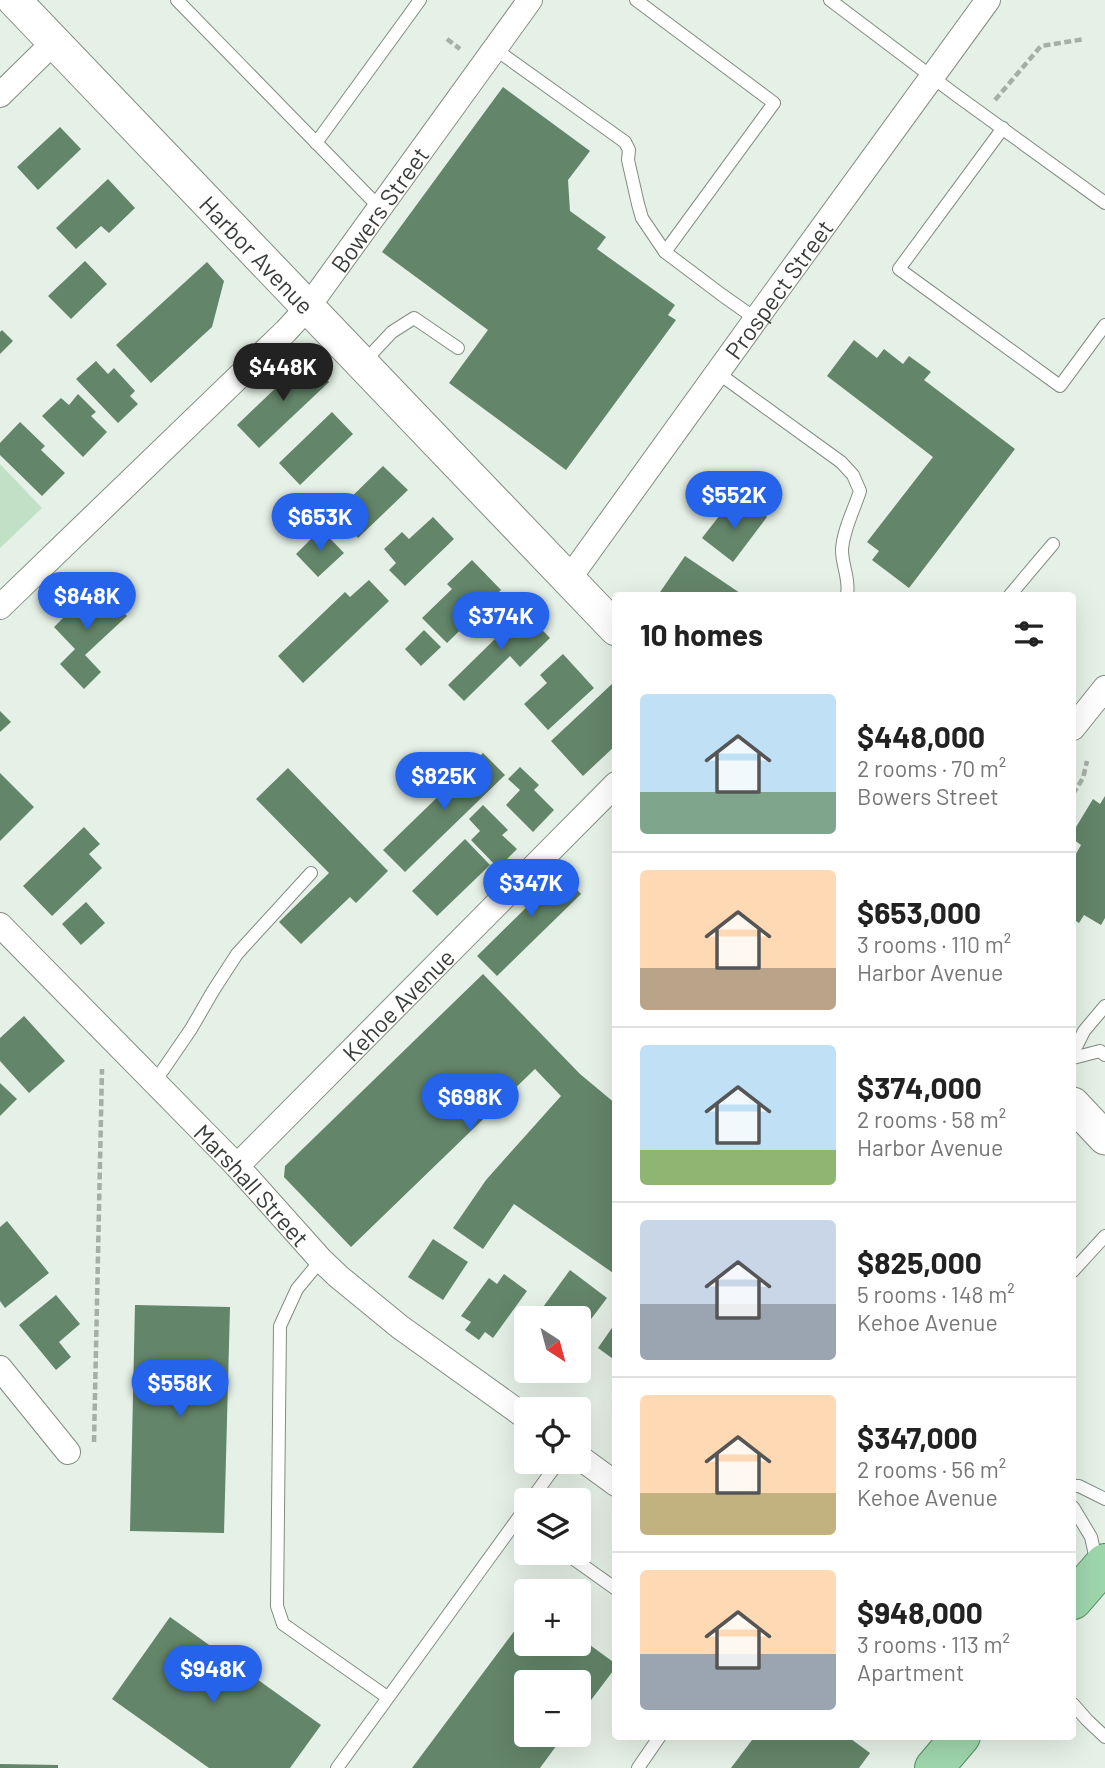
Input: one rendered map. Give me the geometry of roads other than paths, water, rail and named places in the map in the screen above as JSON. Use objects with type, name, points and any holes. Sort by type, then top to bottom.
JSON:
[{"type":"main road","points":[[1076,1597],[1101,1568]]},
{"type":"street","name":"Bowers Street","points":[[0,607],[308,307],[530,0]]},
{"type":"street","name":"Prospect Street","points":[[568,580],[988,0]]},
{"type":"street","name":"Harbor Avenue","points":[[20,2],[54,42],[612,625]]},
{"type":"street","points":[[0,95],[54,42]]},
{"type":"street","points":[[1076,724],[1105,688]]},
{"type":"street","name":"Kehoe Avenue","points":[[237,1166],[612,788]]},
{"type":"street","name":"Marshall Street","points":[[0,925],[237,1166],[321,1260],[385,1315],[514,1409]]},
{"type":"street","points":[[1076,1107],[1105,1138]]},
{"type":"street","points":[[0,1368],[68,1452]]},
{"type":"street","points":[[591,1466],[612,1481]]},
{"type":"lane","points":[[177,0],[380,208]]},
{"type":"lane","points":[[316,143],[421,0]]},
{"type":"lane","points":[[636,0],[774,103],[665,252]]},
{"type":"lane","points":[[830,0],[1105,203]]},
{"type":"lane","points":[[495,49],[625,142],[629,150],[628,160],[642,218],[665,252],[756,318]]},
{"type":"lane","points":[[1003,128],[899,269],[1060,386],[1105,325]]},
{"type":"lane","points":[[362,364],[392,332],[414,318],[458,348]]},
{"type":"lane","points":[[718,373],[841,462],[853,475],[860,491],[845,532],[842,551],[847,592]]},
{"type":"lane","points":[[1013,592],[1053,544]]},
{"type":"lane","points":[[154,1083],[237,954],[311,873]]},
{"type":"lane","points":[[1076,1048],[1084,1031],[1105,1006]]},
{"type":"lane","points":[[1076,1054],[1103,1050]]},
{"type":"lane","points":[[1076,1269],[1105,1236]]},
{"type":"lane","points":[[321,1260],[297,1289],[280,1326],[277,1606],[283,1624],[387,1697]]},
{"type":"lane","points":[[1076,1486],[1105,1499]]},
{"type":"lane","points":[[1076,1512],[1091,1536],[1101,1568]]},
{"type":"lane","points":[[337,1768],[387,1697],[514,1533]]},
{"type":"lane","points":[[582,1565],[612,1586]]},
{"type":"lane","points":[[1076,1707],[1103,1731]]},
{"type":"lane","points":[[1076,1721],[1103,1731]]},
{"type":"lane","points":[[638,1768],[657,1740]]}]
